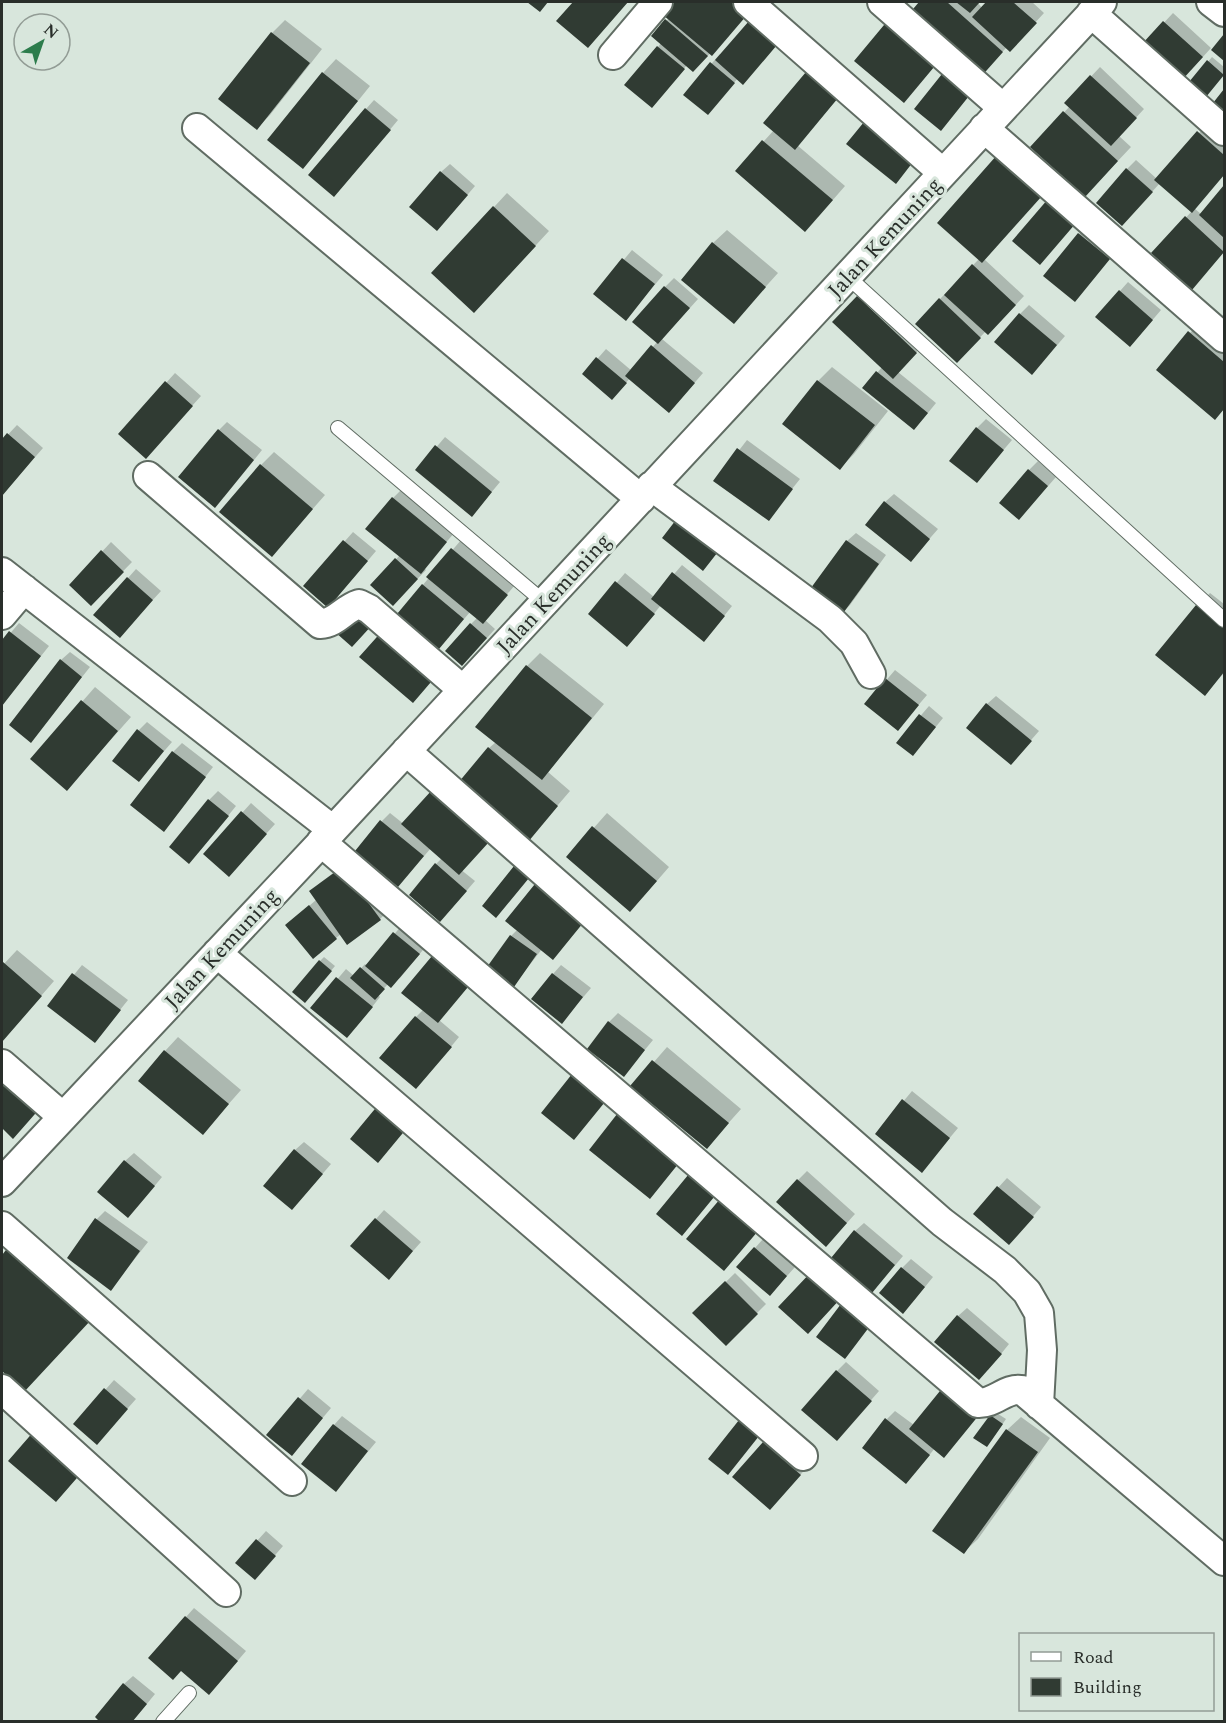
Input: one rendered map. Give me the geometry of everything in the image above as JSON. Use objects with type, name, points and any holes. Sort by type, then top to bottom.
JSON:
[{"type":"street","points":[[613,55],[658,2]]},
{"type":"street","points":[[748,2],[942,173]]},
{"type":"street","points":[[882,2],[994,118],[1224,338]]},
{"type":"street","points":[[1211,2],[1224,12]]},
{"type":"street","points":[[1097,7],[1224,131]]},
{"type":"street","name":"Jalan Kemuning","points":[[2,1182],[327,836],[1097,7]]},
{"type":"street","points":[[197,128],[646,493],[830,619],[854,643],[871,674]]},
{"type":"street","points":[[148,476],[320,624],[330,624],[351,607],[359,604],[369,609],[463,690]]},
{"type":"street","points":[[2,572],[327,836],[978,1403],[988,1402],[1016,1389],[1022,1390],[1224,1561]]},
{"type":"street","points":[[2,615],[24,589]]},
{"type":"street","points":[[406,750],[942,1222],[1005,1270],[1027,1292],[1039,1313],[1042,1350],[1040,1405]]},
{"type":"street","points":[[217,953],[803,1456]]},
{"type":"street","points":[[2,1064],[63,1117]]},
{"type":"street","points":[[2,1226],[292,1481]]},
{"type":"street","points":[[2,1389],[226,1592]]},
{"type":"lane","points":[[847,276],[1224,620]]},
{"type":"lane","points":[[338,428],[544,602]]},
{"type":"lane","points":[[163,1722],[189,1693]]},
{"type":"building","points":[[527,2],[548,2],[540,12]]},
{"type":"building","points":[[573,2],[628,2],[588,48],[556,21]]},
{"type":"building","points":[[675,2],[731,2],[747,15],[712,56],[663,15]]},
{"type":"building","points":[[919,2],[947,2],[1003,52],[979,79],[908,15]]},
{"type":"building","points":[[956,2],[980,2],[970,13]]},
{"type":"building","points":[[986,2],[1013,2],[1037,23],[1010,52],[972,17]]},
{"type":"building","points":[[665,19],[708,56],[693,72],[651,36]]},
{"type":"building","points":[[889,19],[939,61],[904,103],[854,61]]},
{"type":"building","points":[[749,21],[777,45],[743,85],[715,60]]},
{"type":"building","points":[[1163,21],[1203,57],[1182,80],[1142,44]]},
{"type":"building","points":[[271,32],[310,63],[257,130],[218,99]]},
{"type":"building","points":[[1224,34],[1224,61],[1211,50]]},
{"type":"building","points":[[657,46],[685,69],[652,108],[624,85]]},
{"type":"building","points":[[1207,60],[1224,75],[1206,97],[1189,82]]},
{"type":"building","points":[[710,62],[735,83],[708,115],[683,95]]},
{"type":"building","points":[[946,69],[973,91],[941,131],[914,109]]},
{"type":"building","points":[[322,72],[358,101],[303,169],[267,140]]},
{"type":"building","points":[[806,72],[838,98],[795,150],[763,123]]},
{"type":"building","points":[[1090,75],[1137,118],[1111,146],[1064,103]]},
{"type":"building","points":[[1224,89],[1224,112],[1213,103]]},
{"type":"building","points":[[365,108],[391,130],[334,197],[308,175]]},
{"type":"building","points":[[1063,111],[1118,161],[1085,197],[1030,147]]},
{"type":"building","points":[[864,122],[913,162],[896,184],[846,144]]},
{"type":"building","points":[[1197,131],[1224,155],[1224,175],[1192,213],[1154,180]]},
{"type":"building","points":[[762,140],[833,200],[805,232],[735,171]]},
{"type":"building","points":[[997,155],[1042,196],[982,263],[937,223]]},
{"type":"building","points":[[1126,168],[1153,192],[1122,226],[1096,203]]},
{"type":"building","points":[[440,171],[468,195],[437,231],[409,207]]},
{"type":"building","points":[[1224,185],[1224,238],[1199,215]]},
{"type":"building","points":[[1048,199],[1076,223],[1040,265],[1012,241]]},
{"type":"building","points":[[493,206],[536,246],[474,313],[431,273]]},
{"type":"building","points":[[1185,216],[1224,252],[1192,290],[1151,253]]},
{"type":"building","points":[[1078,233],[1110,259],[1075,302],[1043,276]]},
{"type":"building","points":[[712,242],[766,287],[734,324],[681,280]]},
{"type":"building","points":[[622,258],[655,284],[626,321],[593,294]]},
{"type":"building","points":[[972,264],[1016,305],[988,335],[944,295]]},
{"type":"building","points":[[664,286],[690,308],[658,344],[632,322]]},
{"type":"building","points":[[1119,290],[1153,320],[1130,347],[1095,317]]},
{"type":"building","points":[[857,296],[917,353],[893,379],[832,322]]},
{"type":"building","points":[[939,298],[981,338],[957,363],[915,324]]},
{"type":"building","points":[[1019,313],[1057,345],[1032,375],[994,342]]},
{"type":"building","points":[[1188,331],[1224,362],[1224,409],[1215,420],[1156,370]]},
{"type":"building","points":[[651,345],[695,383],[669,413],[625,376]]},
{"type":"building","points":[[596,357],[627,383],[612,400],[582,374]]},
{"type":"building","points":[[876,371],[928,413],[914,430],[862,388]]},
{"type":"building","points":[[817,380],[875,425],[840,470],[782,424]]},
{"type":"building","points":[[165,381],[193,406],[146,459],[118,434]]},
{"type":"building","points":[[976,427],[1004,450],[977,483],[949,461]]},
{"type":"building","points":[[218,429],[254,460],[215,508],[178,477]]},
{"type":"building","points":[[7,433],[35,457],[2,496],[2,439]]},
{"type":"building","points":[[435,445],[492,492],[472,517],[415,470]]},
{"type":"building","points":[[737,448],[793,489],[769,521],[713,481]]},
{"type":"building","points":[[260,464],[313,509],[272,557],[219,512]]},
{"type":"building","points":[[1028,469],[1048,486],[1019,520],[999,503]]},
{"type":"building","points":[[392,497],[447,542],[421,574],[365,529]]},
{"type":"building","points":[[884,501],[930,539],[911,562],[865,525]]},
{"type":"building","points":[[679,516],[721,548],[703,571],[662,538]]},
{"type":"building","points":[[343,540],[368,561],[328,608],[303,586]]},
{"type":"building","points":[[846,540],[879,564],[841,616],[808,592]]},
{"type":"building","points":[[451,548],[508,595],[483,624],[426,577]]},
{"type":"building","points":[[101,550],[124,572],[91,606],[69,585]]},
{"type":"building","points":[[395,558],[418,579],[393,606],[370,585]]},
{"type":"building","points":[[672,572],[725,616],[704,642],[651,599]]},
{"type":"building","points":[[127,577],[153,600],[120,638],[93,615]]},
{"type":"building","points":[[615,581],[655,614],[627,647],[588,614]]},
{"type":"building","points":[[422,584],[464,619],[439,649],[397,614]]},
{"type":"building","points":[[1196,605],[1224,629],[1224,672],[1205,696],[1155,655]]},
{"type":"building","points":[[357,608],[374,623],[352,647],[335,632]]},
{"type":"building","points":[[470,623],[487,638],[462,666],[445,651]]},
{"type":"building","points":[[384,629],[437,675],[413,703],[359,657]]},
{"type":"building","points":[[9,631],[41,656],[2,706],[2,640]]},
{"type":"building","points":[[60,659],[82,677],[31,743],[9,725]]},
{"type":"building","points":[[526,665],[592,718],[542,780],[475,727]]},
{"type":"building","points":[[885,678],[919,705],[898,731],[864,704]]},
{"type":"building","points":[[81,700],[118,731],[67,791],[30,759]]},
{"type":"building","points":[[986,703],[1032,741],[1011,765],[966,728]]},
{"type":"building","points":[[919,714],[936,727],[913,756],[896,743]]},
{"type":"building","points":[[137,729],[164,751],[139,782],[112,761]]},
{"type":"building","points":[[488,747],[558,806],[528,842],[458,783]]},
{"type":"building","points":[[172,751],[206,777],[164,832],[130,805]]},
{"type":"building","points":[[432,790],[489,842],[459,875],[401,824]]},
{"type":"building","points":[[208,799],[229,816],[189,864],[169,847]]},
{"type":"building","points":[[241,811],[267,834],[229,877],[203,854]]},
{"type":"building","points":[[380,820],[424,856],[398,887],[355,851]]},
{"type":"building","points":[[592,826],[657,881],[630,912],[566,857]]},
{"type":"building","points":[[435,863],[467,891],[440,922],[409,895]]},
{"type":"building","points":[[514,866],[529,878],[496,918],[482,906]]},
{"type":"building","points":[[342,867],[381,920],[347,945],[309,891]]},
{"type":"building","points":[[539,879],[587,918],[553,960],[505,921]]},
{"type":"building","points":[[309,905],[337,939],[313,959],[285,925]]},
{"type":"building","points":[[393,932],[420,954],[391,988],[365,966]]},
{"type":"building","points":[[510,935],[537,954],[514,987],[487,967]]},
{"type":"building","points":[[432,956],[468,987],[438,1023],[401,993]]},
{"type":"building","points":[[319,960],[332,971],[305,1003],[292,992]]},
{"type":"building","points":[[3,962],[42,996],[2,1042],[2,964]]},
{"type":"building","points":[[360,967],[385,989],[375,1000],[350,978]]},
{"type":"building","points":[[72,973],[121,1010],[95,1043],[47,1006]]},
{"type":"building","points":[[552,973],[583,997],[562,1024],[531,999]]},
{"type":"building","points":[[336,977],[373,1007],[347,1038],[310,1008]]},
{"type":"building","points":[[415,1016],[452,1047],[416,1089],[379,1058]]},
{"type":"building","points":[[608,1021],[645,1050],[624,1077],[587,1049]]},
{"type":"building","points":[[164,1050],[229,1104],[203,1135],[138,1081]]},
{"type":"building","points":[[652,1060],[729,1123],[707,1149],[630,1086]]},
{"type":"building","points":[[576,1069],[609,1097],[574,1140],[541,1113]]},
{"type":"building","points":[[2,1071],[42,1106],[13,1139],[2,1128]]},
{"type":"building","points":[[902,1099],[950,1138],[922,1173],[875,1134]]},
{"type":"building","points":[[379,1104],[407,1128],[378,1163],[350,1139]]},
{"type":"building","points":[[621,1109],[683,1158],[650,1199],[589,1150]]},
{"type":"building","points":[[294,1149],[323,1174],[292,1210],[263,1186]]},
{"type":"building","points":[[124,1160],[155,1186],[128,1218],[97,1192]]},
{"type":"building","points":[[693,1169],[719,1191],[682,1236],[656,1214]]},
{"type":"building","points":[[797,1179],[847,1223],[826,1247],[776,1202]]},
{"type":"building","points":[[997,1186],[1034,1217],[1009,1245],[973,1214]]},
{"type":"building","points":[[726,1192],[764,1224],[724,1271],[686,1239]]},
{"type":"building","points":[[95,1218],[140,1251],[111,1291],[67,1258]]},
{"type":"building","points":[[375,1218],[413,1251],[389,1280],[350,1246]]},
{"type":"building","points":[[854,1230],[895,1265],[872,1293],[831,1258]]},
{"type":"building","points":[[10,1245],[91,1320],[24,1392],[2,1371],[2,1255]]},
{"type":"building","points":[[754,1247],[787,1276],[770,1296],[736,1267]]},
{"type":"building","points":[[901,1267],[925,1287],[903,1314],[879,1293]]},
{"type":"building","points":[[813,1270],[842,1297],[808,1334],[778,1307]]},
{"type":"building","points":[[725,1281],[758,1314],[726,1346],[692,1313]]},
{"type":"building","points":[[844,1300],[873,1322],[845,1359],[816,1337]]},
{"type":"building","points":[[957,1315],[1002,1354],[979,1380],[934,1342]]},
{"type":"building","points":[[836,1370],[872,1401],[837,1441],[801,1410]]},
{"type":"building","points":[[944,1386],[979,1415],[944,1458],[909,1429]]},
{"type":"building","points":[[104,1388],[128,1409],[97,1445],[73,1424]]},
{"type":"building","points":[[298,1397],[323,1418],[292,1456],[266,1435]]},
{"type":"building","points":[[743,1415],[763,1431],[728,1475],[708,1459]]},
{"type":"building","points":[[990,1415],[1003,1424],[987,1447],[973,1438]]},
{"type":"building","points":[[885,1418],[930,1455],[906,1484],[862,1448]]},
{"type":"building","points":[[333,1424],[368,1451],[336,1492],[301,1464]]},
{"type":"building","points":[[1006,1429],[1038,1452],[964,1554],[932,1531]]},
{"type":"building","points":[[35,1430],[83,1471],[56,1502],[8,1461]]},
{"type":"building","points":[[763,1442],[801,1475],[770,1510],[732,1477]]},
{"type":"building","points":[[256,1539],[276,1556],[255,1580],[235,1563]]},
{"type":"building","points":[[185,1616],[238,1661],[209,1695],[181,1671],[173,1680],[148,1658]]},
{"type":"building","points":[[123,1683],[147,1704],[132,1722],[100,1722],[95,1717]]}]
